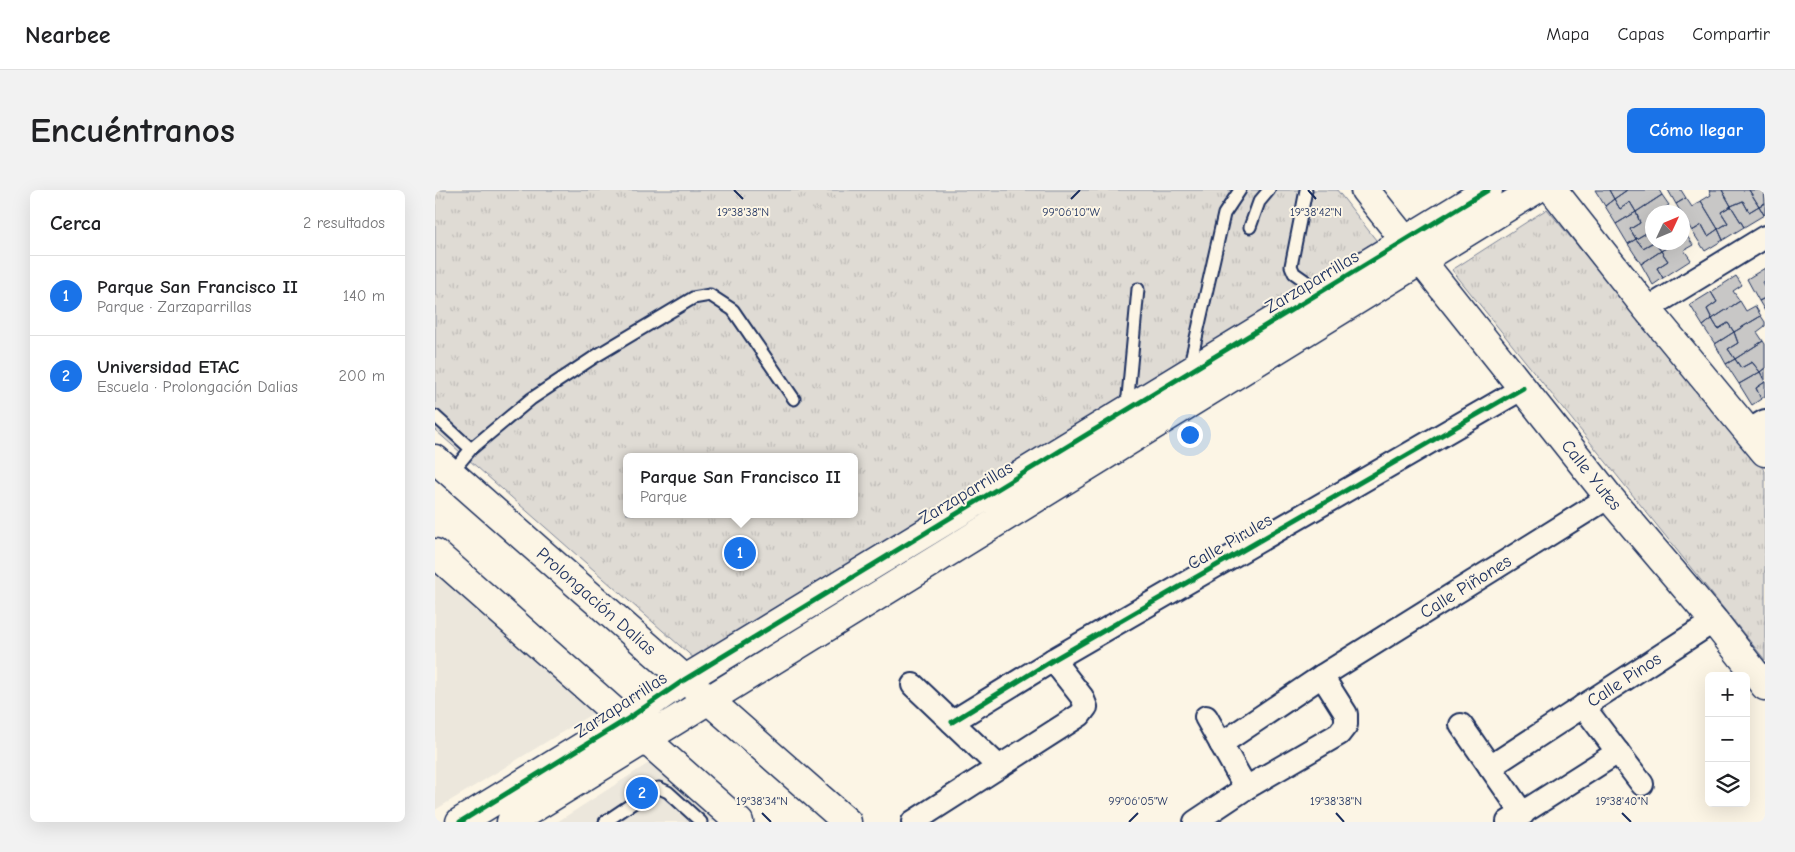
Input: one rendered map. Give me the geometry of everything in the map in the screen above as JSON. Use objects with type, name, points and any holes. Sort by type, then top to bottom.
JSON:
[{"type":"street","name":"Calle Yutes","points":[[1365,190],[1609,497],[1765,686]]},
{"type":"street","name":"Zarzaparrillas","points":[[511,822],[709,702],[1413,250],[1488,190]]},
{"type":"street","name":"Zarzaparrillas","points":[[460,822],[626,720],[684,680],[1322,292],[1535,190]]},
{"type":"street","points":[[1553,190],[1647,309],[1756,426],[1765,452]]},
{"type":"street","points":[[1647,309],[1765,237]]},
{"type":"street","name":"Calle Pirules","points":[[952,722],[1053,660],[1523,388]]},
{"type":"street","name":"Prolongación Dalias","points":[[443,466],[847,822]]},
{"type":"street","name":"Calle Piñones","points":[[1221,744],[1323,676],[1609,497]]},
{"type":"street","points":[[435,553],[626,720],[739,822]]},
{"type":"street","name":"Calle Pinos","points":[[1642,784],[1583,706],[1714,622]]},
{"type":"street","points":[[913,822],[1080,715],[1086,707],[1082,698],[1053,660]]},
{"type":"street","points":[[1195,822],[1246,788],[1339,734],[1346,725],[1345,714],[1323,676]]},
{"type":"street","points":[[913,685],[998,766]]},
{"type":"street","points":[[1490,767],[1583,706]]},
{"type":"street","points":[[1206,717],[1246,788]]},
{"type":"street","points":[[1461,725],[1490,767],[1515,818],[1618,752]]},
{"type":"lane","points":[[1189,373],[1224,214],[1240,190]]},
{"type":"lane","points":[[1250,228],[1259,202],[1269,190]]},
{"type":"lane","points":[[1306,190],[1291,266],[1294,273],[1322,292]]},
{"type":"lane","points":[[1127,410],[1138,289]]},
{"type":"lane","points":[[443,466],[471,449],[531,399],[596,356],[693,298],[710,296],[733,310],[794,399]]},
{"type":"lane","points":[[435,416],[471,449]]},
{"type":"lane","points":[[605,822],[654,789],[659,788],[668,792],[701,822]]},
{"type":"shaded area","points":[[435,572],[595,712],[435,810]]},
{"type":"shaded area","points":[[649,763],[715,822],[557,822]]},
{"type":"green space","points":[[435,190],[1337,190],[1383,249],[713,675],[435,430]]},
{"type":"green space","points":[[1547,209],[1765,471],[1765,660],[1452,270]]},
{"type":"building","points":[[1595,190],[1609,190],[1614,199],[1605,206]]},
{"type":"building","points":[[1609,190],[1627,190],[1614,199]]},
{"type":"building","points":[[1627,190],[1659,190],[1662,195],[1636,212],[1630,202],[1620,209],[1614,199]]},
{"type":"building","points":[[1668,190],[1681,190],[1686,198],[1676,204]]},
{"type":"building","points":[[1709,190],[1722,190],[1731,206],[1721,212],[1728,223],[1718,229],[1701,201],[1711,195]]},
{"type":"building","points":[[1722,190],[1749,190],[1759,206],[1749,212],[1743,201],[1731,206]]},
{"type":"building","points":[[1749,190],[1764,190],[1765,203],[1759,206]]},
{"type":"building","points":[[1662,195],[1669,205],[1647,205]]},
{"type":"building","points":[[1686,198],[1692,207],[1701,201],[1718,229],[1708,236],[1702,225],[1692,231],[1690,228],[1690,205],[1676,204]]},
{"type":"building","points":[[1614,199],[1620,209],[1630,202],[1636,212],[1616,224],[1605,206]]},
{"type":"building","points":[[1743,201],[1749,212],[1759,206],[1764,215],[1744,227],[1731,206]]},
{"type":"building","points":[[1765,203],[1765,214],[1764,215],[1759,206]]},
{"type":"building","points":[[1645,206],[1645,234],[1636,239],[1630,229],[1640,223],[1636,212]]},
{"type":"building","points":[[1731,206],[1744,227],[1723,240],[1718,229],[1728,223],[1721,212]]},
{"type":"building","points":[[1636,212],[1640,223],[1630,229],[1636,239],[1628,244],[1616,224]]},
{"type":"building","points":[[1702,225],[1708,236],[1718,229],[1723,240],[1705,251],[1692,231]]},
{"type":"building","points":[[1645,234],[1645,247],[1643,248],[1636,239]]},
{"type":"building","points":[[1636,239],[1643,248],[1645,247],[1645,250],[1661,251],[1641,264],[1628,244]]},
{"type":"building","points":[[1684,250],[1691,260],[1663,278],[1657,268],[1668,261],[1661,251]]},
{"type":"building","points":[[1661,251],[1668,261],[1657,268],[1663,278],[1653,285],[1641,264]]},
{"type":"building","points":[[1765,268],[1765,280],[1762,282],[1765,288],[1765,298],[1759,301],[1747,279]]},
{"type":"building","points":[[1736,276],[1742,285],[1733,291],[1740,301],[1712,319],[1707,309],[1717,302],[1711,292]]},
{"type":"building","points":[[1711,292],[1717,302],[1707,309],[1712,319],[1703,326],[1690,305]]},
{"type":"building","points":[[1765,298],[1765,311],[1759,301]]},
{"type":"building","points":[[1740,301],[1746,311],[1755,306],[1761,316],[1734,332],[1728,323],[1718,329],[1712,319]]},
{"type":"building","points":[[1761,316],[1765,326],[1757,332],[1763,341],[1735,359],[1728,349],[1738,343],[1734,332]]},
{"type":"building","points":[[1712,319],[1718,329],[1728,323],[1734,332],[1715,344],[1703,326]]},
{"type":"building","points":[[1734,332],[1738,343],[1728,349],[1735,359],[1726,364],[1715,344]]},
{"type":"building","points":[[1763,341],[1765,344],[1765,368],[1760,372],[1752,362],[1741,368],[1735,359]]},
{"type":"building","points":[[1735,359],[1741,368],[1752,362],[1760,372],[1739,384],[1726,364]]},
{"type":"building","points":[[1765,368],[1765,380],[1760,372]]},
{"type":"building","points":[[1760,372],[1765,382],[1756,388],[1761,399],[1752,405],[1739,384]]},
{"type":"building","points":[[1765,382],[1765,396],[1761,399],[1756,388]]},
{"type":"cycle path","points":[[460,822],[626,720],[684,680],[1488,190]]},
{"type":"cycle path","points":[[952,722],[1053,660],[1523,388]]},
{"type":"place","name":"Parque San Francisco II","points":[[740,553]]},
{"type":"place","name":"Universidad ETAC","points":[[642,793]]}]
